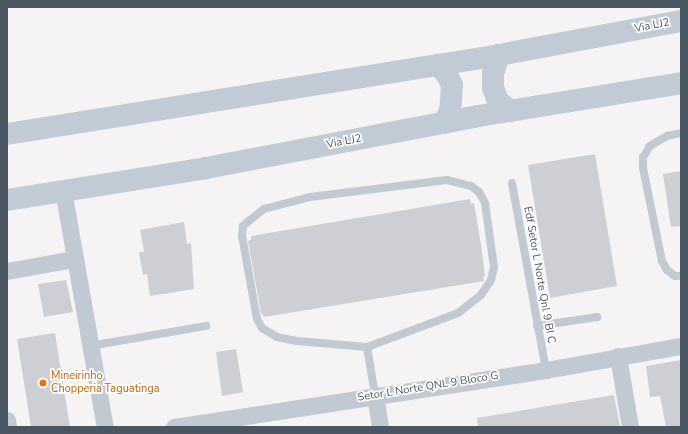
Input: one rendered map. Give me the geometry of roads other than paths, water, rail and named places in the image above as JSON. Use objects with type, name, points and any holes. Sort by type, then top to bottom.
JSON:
[{"type":"main road","name":"Via LJ2","points":[[7,134],[499,55],[681,21]]},
{"type":"main road","points":[[499,55],[493,73],[493,88],[498,101],[510,111]]},
{"type":"main road","points":[[438,65],[448,75],[452,85],[450,111],[444,123]]},
{"type":"main road","name":"Via LJ2","points":[[7,200],[206,168],[510,111],[681,83]]},
{"type":"street","points":[[63,190],[74,259],[105,427]]},
{"type":"street","points":[[7,271],[74,259]]},
{"type":"street","name":"Setor L Norte QNL 9 Bloco G","points":[[174,427],[546,370],[681,346]]},
{"type":"street","points":[[618,356],[630,427]]},
{"type":"street","points":[[375,395],[380,427]]},
{"type":"street","points":[[7,420],[8,427]]},
{"type":"lane","points":[[681,132],[667,136],[650,146],[643,157],[643,168],[662,260],[667,270],[675,276],[681,276]]},
{"type":"lane","points":[[447,180],[471,186],[479,192],[485,203],[494,268],[491,280],[481,295],[458,313],[367,347],[297,341],[277,337],[262,328],[257,319],[245,260],[242,236],[244,226],[264,209],[310,197],[447,180]]},
{"type":"lane","name":"Edf Setor L Norte Qnl 9 BI C","points":[[512,183],[546,370]]},
{"type":"lane","points":[[537,326],[598,317]]},
{"type":"lane","points":[[90,346],[206,326]]},
{"type":"lane","points":[[367,347],[375,395]]},
{"type":"place","name":"Mineirinho Chopperia Taguatinga","points":[[43,383]]}]
